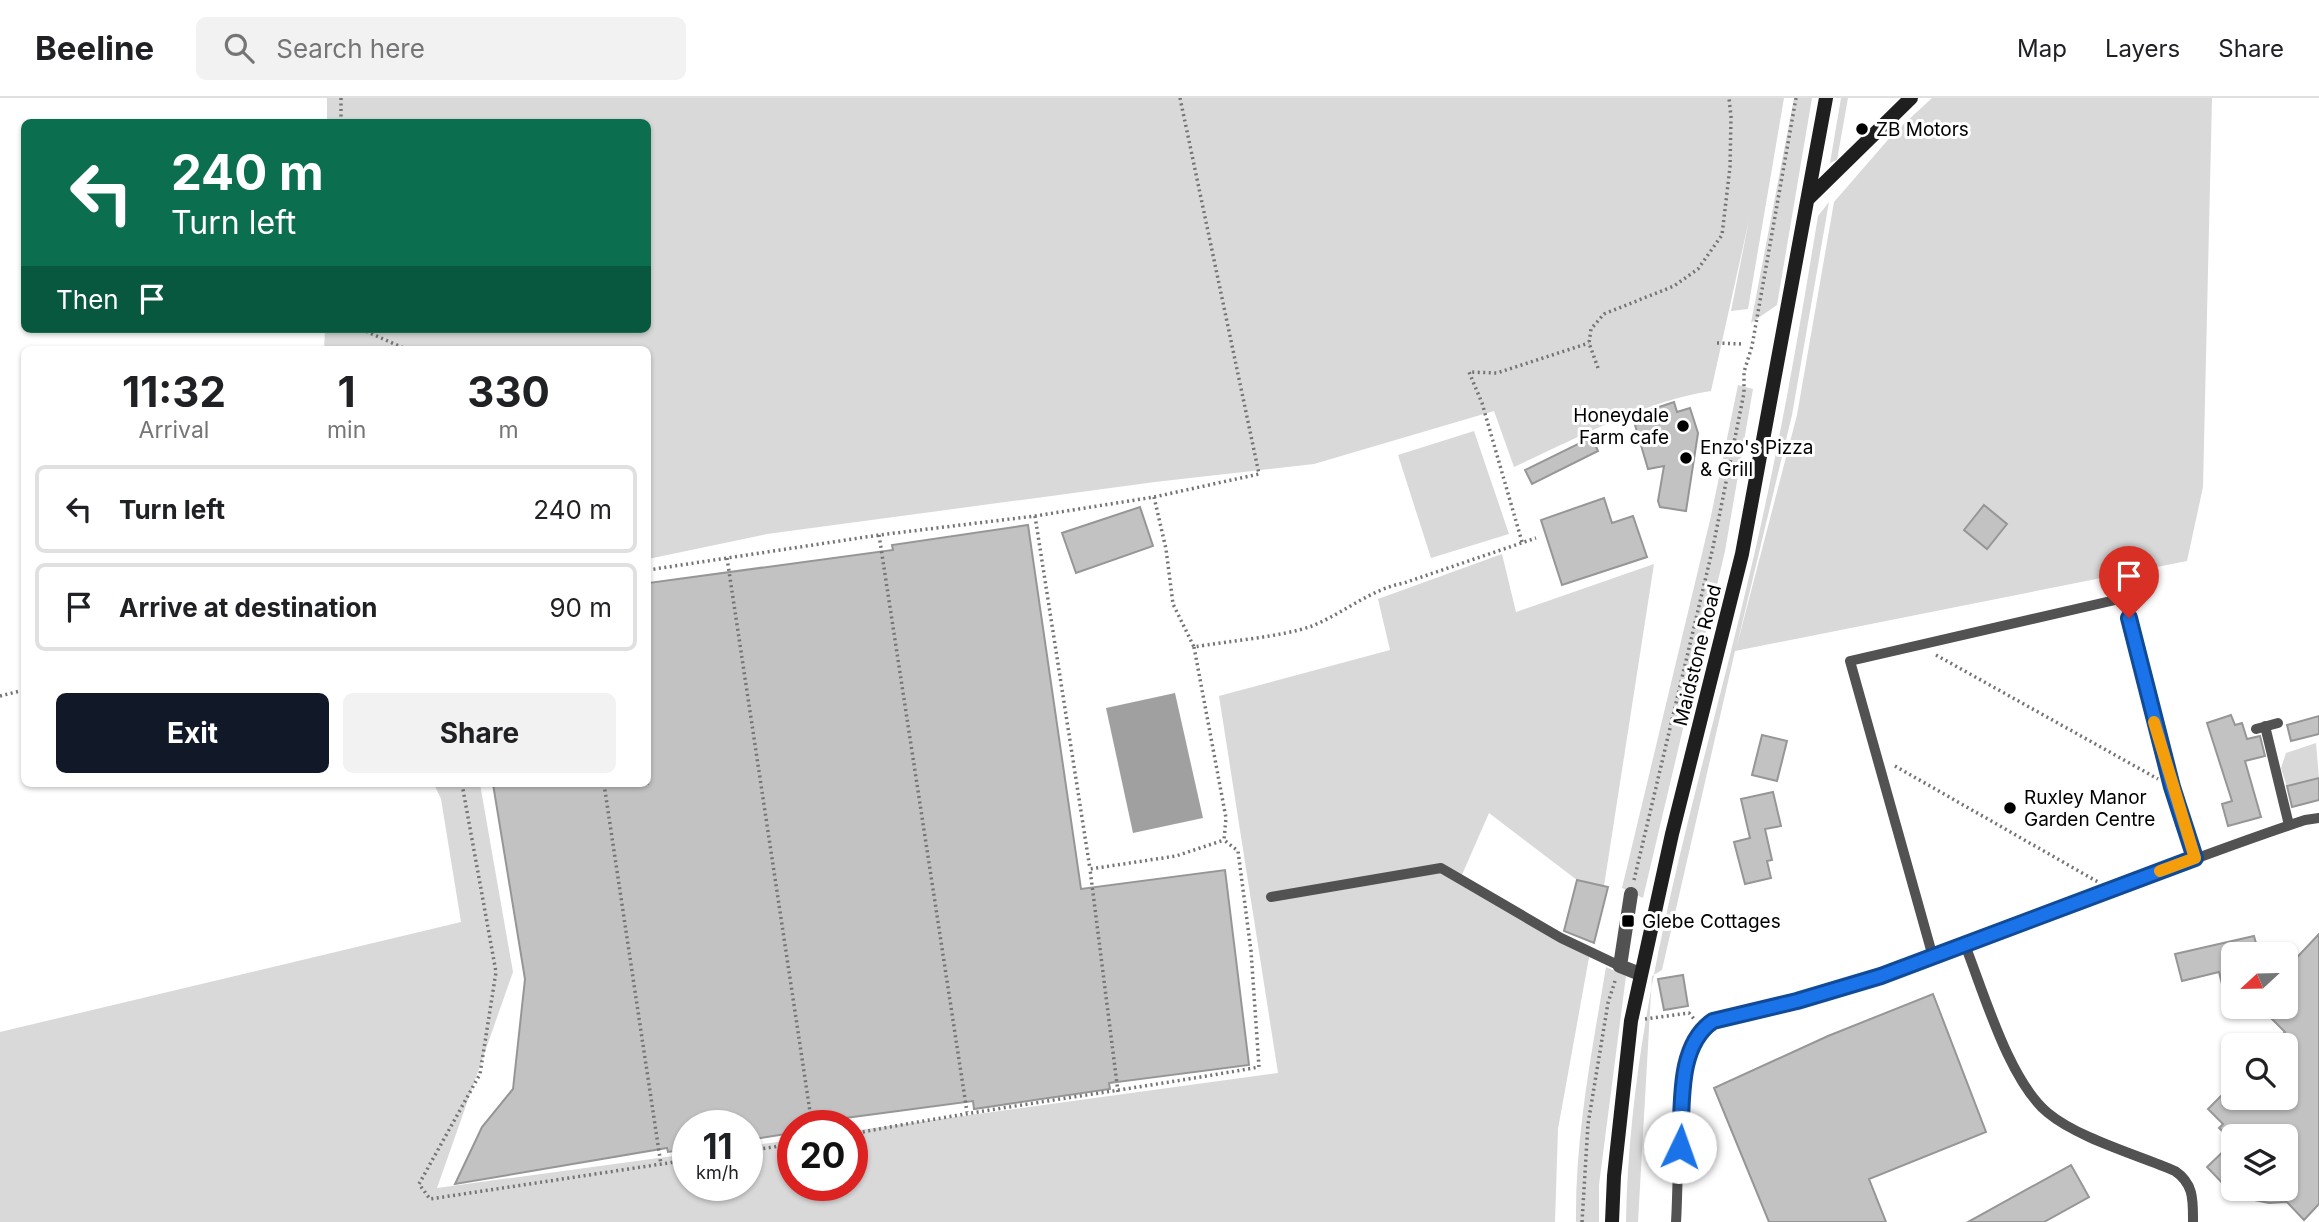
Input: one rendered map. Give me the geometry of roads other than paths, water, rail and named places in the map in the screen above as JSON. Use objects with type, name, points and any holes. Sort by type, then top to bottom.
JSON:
[{"type":"main road","name":"Maidstone Road","points":[[1612,1222],[1614,1176],[1631,1021],[1668,847],[1742,554],[1826,98]]},
{"type":"main road","points":[[1809,198],[1911,98]]},
{"type":"street","points":[[1631,894],[1620,966],[1640,975]]},
{"type":"lane","points":[[1933,957],[1850,661],[2124,598],[2172,787],[2195,858]]},
{"type":"lane","points":[[2278,723],[2261,727],[2289,825]]},
{"type":"lane","points":[[1676,1222],[1685,1071],[1694,1040],[1701,1028],[1713,1021],[1829,992],[1933,957],[2195,858],[2289,825],[2319,818]]},
{"type":"lane","points":[[1271,897],[1441,868],[1561,938],[1620,966]]},
{"type":"lane","points":[[1965,945],[2026,1090],[2060,1122],[2186,1178],[2192,1188],[2193,1222]]},
{"type":"place","name":"ZB Motors","points":[[1862,129]]},
{"type":"place","name":"Honeydale Farm cafe","points":[[1683,426]]},
{"type":"place","name":"Enzo's Pizza & Grill","points":[[1686,458]]},
{"type":"place","name":"Ruxley Manor Garden Centre","points":[[2010,808]]},
{"type":"place","name":"Glebe Cottages","points":[[1628,921]]}]
